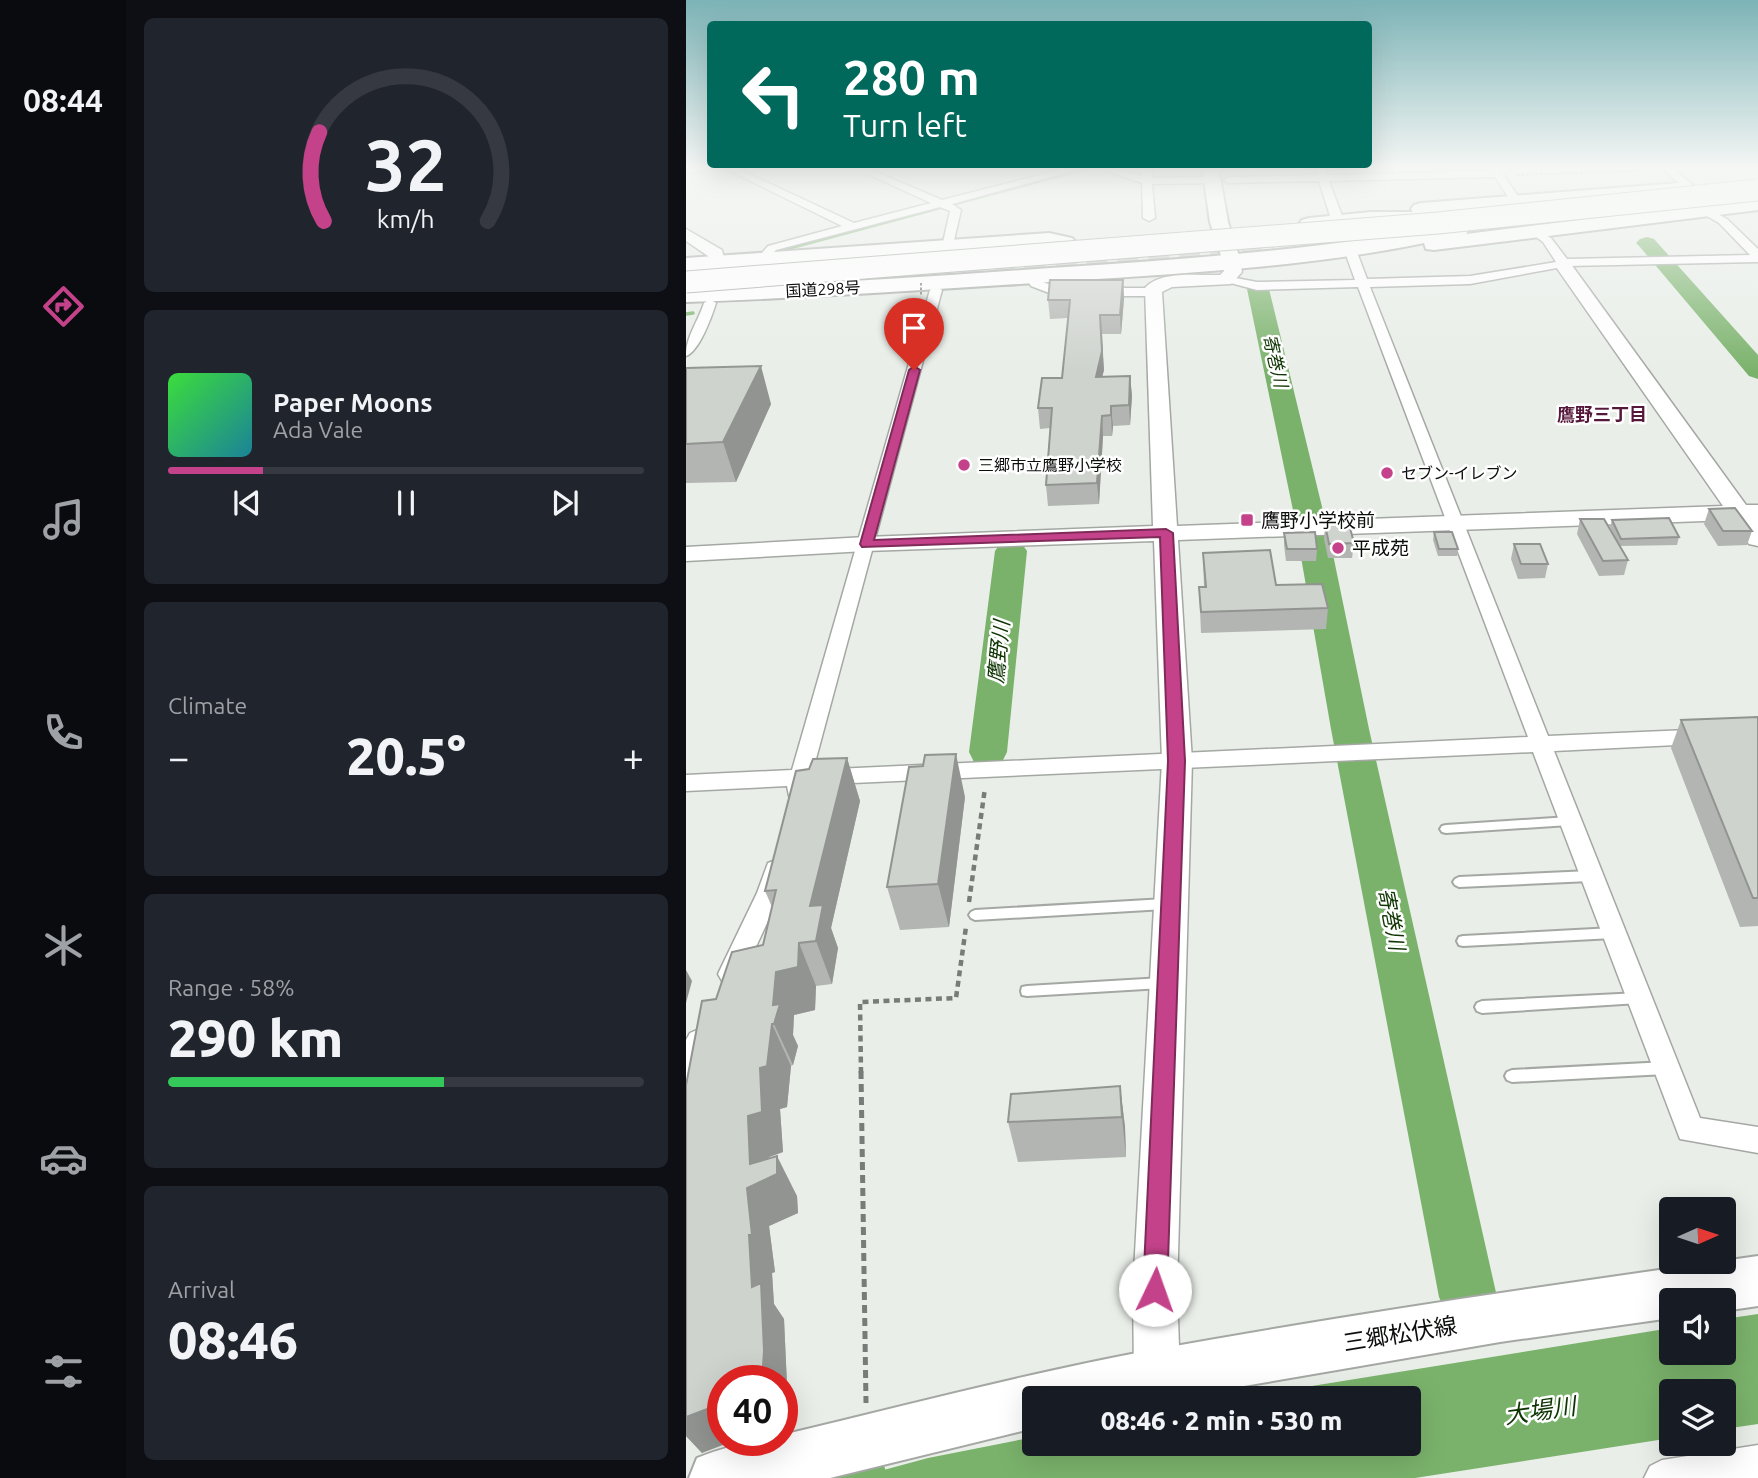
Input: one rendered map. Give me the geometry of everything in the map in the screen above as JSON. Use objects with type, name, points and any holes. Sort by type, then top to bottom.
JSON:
[{"type":"highway","points":[[686,272],[1161,235]]},
{"type":"highway","points":[[686,305],[943,267],[1243,235]]},
{"type":"highway","points":[[686,280],[1290,235]]},
{"type":"highway","points":[[686,293],[1356,235]]},
{"type":"highway","name":"国道298号","points":[[686,293],[908,286],[1108,272],[1228,270],[1345,253],[1399,243],[1422,235]]},
{"type":"highway","points":[[686,265],[763,259],[943,267],[1386,241],[1430,235]]},
{"type":"highway","points":[[1345,253],[1500,235]]},
{"type":"highway","points":[[837,288],[943,267],[1049,239],[1065,242]]},
{"type":"highway","points":[[903,256],[943,267],[1035,283],[1108,272]]},
{"type":"highway","name":"国道298号","points":[[686,280],[943,267]]},
{"type":"highway","name":"国道298号","points":[[686,293],[943,267]]},
{"type":"main road","points":[[1228,270],[1229,235]]},
{"type":"main road","name":"三郷松伏線","points":[[1103,1386],[1500,1317],[1758,1281]]},
{"type":"main road","points":[[717,1478],[1022,1404]]},
{"type":"street","points":[[687,235],[716,254],[716,262]]},
{"type":"street","points":[[763,259],[764,254],[772,248],[819,235]]},
{"type":"street","points":[[794,803],[952,235]]},
{"type":"street","points":[[1540,235],[1547,240],[1749,512],[1758,539]]},
{"type":"street","points":[[1736,235],[1757,259]]},
{"type":"street","points":[[1345,253],[1363,283],[1690,1130],[1758,1140]]},
{"type":"street","points":[[1157,1375],[1155,1290],[1177,761],[1154,288],[1169,282],[1228,270],[1257,286],[1470,281],[1563,264],[1757,259]]},
{"type":"street","points":[[1035,283],[1057,292],[1153,292]]},
{"type":"street","points":[[686,352],[705,319],[710,303]]},
{"type":"street","points":[[686,554],[866,544],[1749,512]]},
{"type":"street","points":[[686,783],[1758,734]]},
{"type":"street","points":[[722,992],[769,893],[779,855]]},
{"type":"street","points":[[686,1076],[705,1029]]},
{"type":"street","points":[[1662,1478],[1758,1462]]},
{"type":"lane","points":[[1446,829],[1569,821]]},
{"type":"lane","points":[[1459,882],[1590,876]]},
{"type":"lane","points":[[970,914],[1172,904]]},
{"type":"lane","points":[[1463,941],[1613,933]]},
{"type":"lane","points":[[1027,990],[1168,983]]},
{"type":"lane","points":[[1482,1007],[1639,998]]},
{"type":"lane","points":[[1513,1076],[1666,1068]]},
{"type":"path","points":[[866,1398],[860,1002],[956,998],[970,914],[987,769]]},
{"type":"water","name":"大場川","points":[[1758,1314],[1758,1424],[1736,1427],[1736,1379],[1659,1379],[1659,1440],[1415,1478],[854,1478],[928,1458],[1022,1439],[1022,1456],[1421,1456],[1421,1386],[1311,1386],[1659,1330],[1659,1365],[1736,1365],[1736,1317]]},
{"type":"building","points":[[1050,280],[1123,280],[1120,315],[1100,315],[1102,351],[1096,377],[1130,376],[1129,405],[1111,406],[1111,415],[1102,416],[1097,483],[1046,485],[1052,408],[1038,408],[1042,378],[1062,378],[1070,300],[1048,300]]},
{"type":"building","points":[[761,366],[723,442],[686,444],[686,368]]},
{"type":"building","points":[[1735,508],[1752,531],[1723,531],[1709,509]]},
{"type":"building","points":[[1669,518],[1679,537],[1621,539],[1612,520]]},
{"type":"building","points":[[1580,519],[1604,519],[1628,560],[1603,561]]},
{"type":"building","points":[[1325,524],[1349,524],[1354,543],[1329,544]]},
{"type":"building","points":[[1315,532],[1317,549],[1287,549],[1284,533]]},
{"type":"building","points":[[1434,532],[1452,532],[1458,549],[1439,549]]},
{"type":"building","points":[[1514,544],[1540,544],[1548,564],[1521,564]]},
{"type":"building","points":[[1270,550],[1276,585],[1322,584],[1328,608],[1201,612],[1199,587],[1206,587],[1203,553]]},
{"type":"building","points":[[1758,717],[1758,898],[1753,898],[1681,720]]},
{"type":"building","points":[[956,754],[938,884],[887,887],[909,767],[923,766],[925,755]]},
{"type":"building","points":[[847,758],[810,906],[823,905],[816,941],[799,943],[798,967],[776,972],[773,1005],[780,1004],[772,1024],[767,1066],[760,1068],[762,1112],[748,1116],[750,1164],[777,1156],[777,1174],[747,1188],[752,1235],[749,1235],[752,1287],[761,1283],[763,1365],[707,1365],[707,1409],[686,1417],[686,1085],[702,1001],[716,999],[732,952],[763,945],[776,890],[765,891],[796,771],[809,769],[813,759]]},
{"type":"building","points":[[1120,1086],[1122,1117],[1008,1122],[1011,1094]]},
{"type":"waterway","points":[[782,250],[838,235]]},
{"type":"waterway","points":[[1647,243],[1758,371]]},
{"type":"waterway","name":"寄巻川","points":[[1258,289],[1309,515]]},
{"type":"waterway","points":[[686,314],[693,313]]},
{"type":"waterway","name":"寄巻川","points":[[1314,540],[1350,729],[1468,1297]]},
{"type":"waterway","name":"鷹野川","points":[[988,752],[1011,551]]},
{"type":"waterway","name":"鷹野川","points":[[856,1473],[856,1478]]},
{"type":"tunnel","points":[[932,276],[1273,246]]},
{"type":"place","name":"三郷市立鷹野小学校","points":[[964,465]]},
{"type":"place","name":"セブン-イレブン","points":[[1387,473]]},
{"type":"place","name":"鷹野小学校前","points":[[1247,520]]},
{"type":"place","name":"平成苑","points":[[1338,548]]},
{"type":"district","name":"鷹野三丁目","points":[[1602,415]]},
{"type":"route","points":[[914,370],[866,544],[1166,533],[1177,761],[1155,1290]]}]
